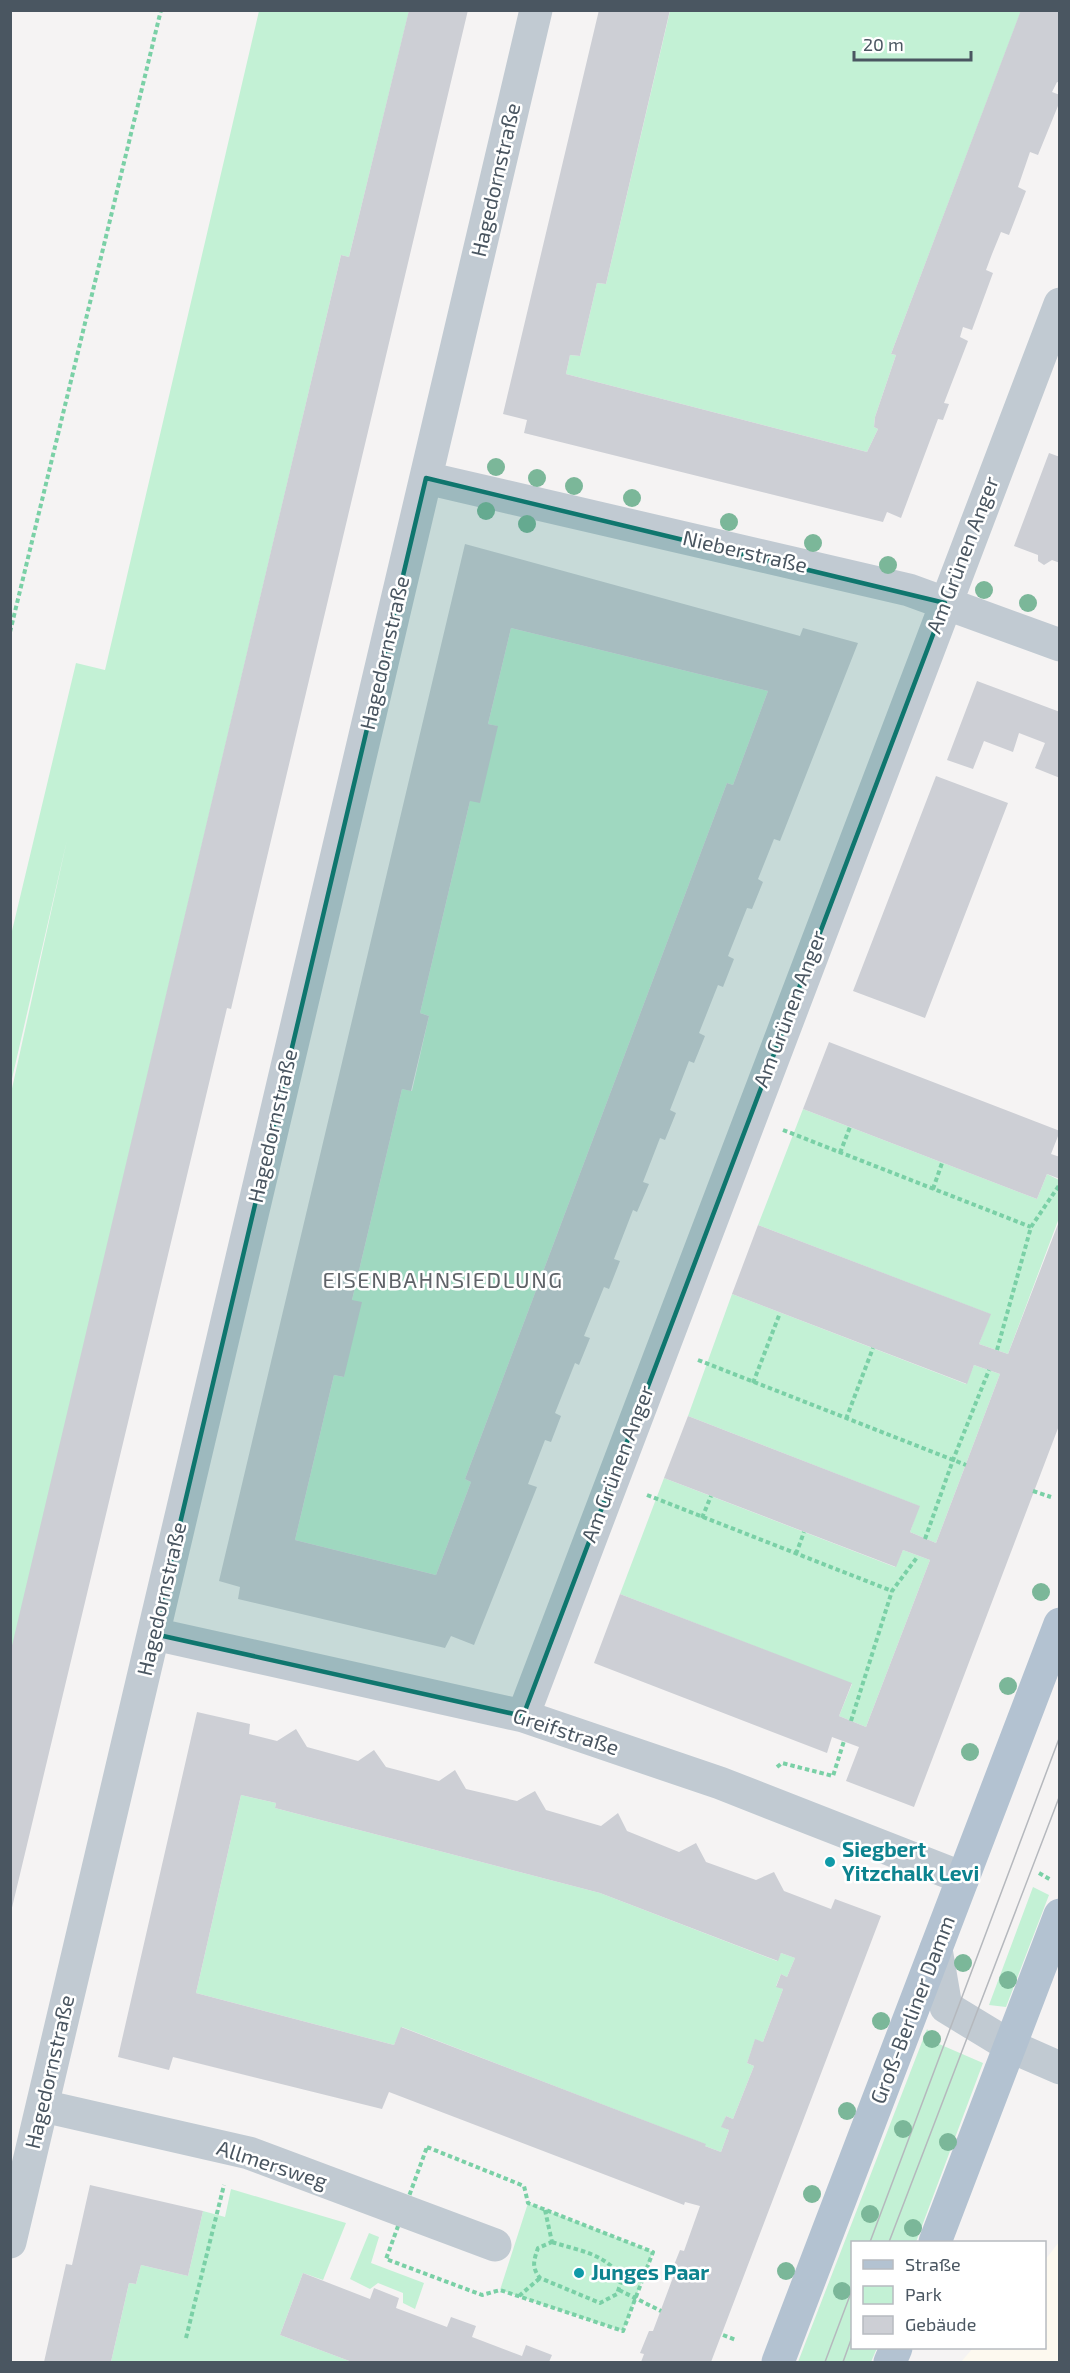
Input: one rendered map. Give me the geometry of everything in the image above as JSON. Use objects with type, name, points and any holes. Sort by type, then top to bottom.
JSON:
[{"type":"main road","name":"Groß-Berliner Damm","points":[[778,2362],[1059,1624]]},
{"type":"main road","points":[[935,2241],[1059,1916]]},
{"type":"street","name":"Hagedornstraße","points":[[10,2242],[536,10]]},
{"type":"street","name":"Am Grünen Anger","points":[[523,1716],[1059,304]]},
{"type":"street","name":"Nieberstraße","points":[[426,478],[909,590],[1059,645]]},
{"type":"street","name":"Greifstraße","points":[[154,1634],[523,1716],[746,1794],[963,1878]]},
{"type":"street","points":[[936,1949],[946,2007],[1010,2046],[1059,2068]]},
{"type":"street","name":"Allmersweg","points":[[43,2106],[249,2153],[495,2245]]},
{"type":"path","points":[[10,632],[161,10]]},
{"type":"path","points":[[750,1116],[1032,1227]]},
{"type":"path","points":[[840,1153],[850,1127]]},
{"type":"path","points":[[933,1189],[942,1163]]},
{"type":"path","points":[[997,1350],[1032,1227],[1059,1184]]},
{"type":"path","points":[[753,1383],[780,1313]]},
{"type":"path","points":[[664,1346],[966,1465]]},
{"type":"path","points":[[846,1419],[873,1348]]},
{"type":"path","points":[[925,1539],[989,1370]]},
{"type":"path","points":[[611,1480],[702,1518],[892,1591]]},
{"type":"path","points":[[1034,1491],[1051,1497]]},
{"type":"path","points":[[702,1518],[711,1496]]},
{"type":"path","points":[[796,1554],[804,1532]]},
{"type":"path","points":[[851,1721],[892,1591],[918,1556]]},
{"type":"path","points":[[746,1794],[782,1763],[833,1776],[844,1742]]},
{"type":"path","points":[[1039,1873],[1054,1882]]},
{"type":"path","points":[[186,2338],[234,2150]]},
{"type":"path","points":[[545,2210],[552,2242]]},
{"type":"path","points":[[552,2242],[605,2259],[622,2279],[617,2294],[600,2303],[540,2277],[535,2272],[533,2264],[538,2248],[552,2242]]},
{"type":"path","points":[[519,2296],[540,2277]]},
{"type":"path","points":[[619,2290],[661,2311]]},
{"type":"path","points":[[723,2335],[736,2340]]},
{"type":"highlighted area","points":[[426,478],[945,603],[523,1716],[154,1634]]},
{"type":"shaded area","points":[[1059,2242],[1059,2362],[961,2362],[972,2349],[1046,2349],[1046,2259]]},
{"type":"green space","points":[[259,11],[409,11],[349,257],[341,255],[11,1654],[11,1093],[67,840],[11,1083],[11,935],[76,663],[105,670]]},
{"type":"green space","points":[[670,11],[1021,11],[891,354],[896,355],[875,417],[874,427],[878,429],[867,452],[566,374],[570,355],[580,356],[597,283],[606,284]]},
{"type":"green space","points":[[511,628],[768,691],[733,785],[727,783],[465,1479],[471,1482],[436,1575],[295,1540],[334,1375],[344,1377],[352,1300],[402,1089],[412,1091],[429,1016],[420,1013],[470,801],[497,726],[488,724]]},
{"type":"green space","points":[[803,1109],[1037,1199],[1047,1174],[1059,1180],[1059,1218],[1008,1354],[979,1344],[990,1314],[758,1225]]},
{"type":"green space","points":[[732,1294],[966,1384],[974,1365],[1000,1374],[936,1543],[910,1532],[919,1506],[688,1416]]},
{"type":"green space","points":[[664,1478],[895,1567],[903,1550],[930,1560],[866,1727],[839,1716],[852,1684],[620,1594]]},
{"type":"green space","points":[[241,1795],[276,1803],[275,1808],[600,1893],[777,1961],[781,1953],[795,1958],[787,1977],[781,1974],[776,1986],[783,1989],[763,2042],[755,2040],[747,2063],[754,2066],[733,2119],[726,2116],[722,2127],[729,2130],[721,2152],[402,2027],[394,2045],[196,1993]]},
{"type":"green space","points":[[1033,1887],[1049,1895],[1006,2007],[989,2005]]},
{"type":"green space","points":[[927,2029],[939,2044],[983,2063],[916,2241],[851,2241],[851,2349],[877,2349],[871,2362],[798,2362]]},
{"type":"green space","points":[[231,2189],[346,2223],[323,2280],[303,2273],[280,2335],[352,2362],[111,2362],[129,2283],[136,2284],[141,2265],[188,2276],[203,2211],[225,2217]]},
{"type":"green space","points":[[528,2203],[653,2252],[623,2331],[500,2290]]},
{"type":"green space","points":[[369,2233],[379,2237],[371,2263],[424,2283],[415,2309],[403,2303],[403,2293],[378,2283],[370,2289],[350,2279]]},
{"type":"building","points":[[409,10],[468,10],[231,1009],[227,1008],[10,1916],[10,1654],[341,255],[349,257]]},
{"type":"building","points":[[599,10],[670,10],[606,284],[597,283],[580,356],[570,355],[566,374],[867,452],[878,429],[874,427],[875,417],[896,355],[891,354],[1021,10],[1060,10],[1060,83],[1057,82],[1052,92],[1060,95],[1060,101],[1038,155],[1030,152],[1018,187],[1026,191],[1009,235],[1001,232],[992,254],[986,270],[993,273],[972,330],[963,327],[960,337],[968,341],[944,403],[949,404],[943,420],[938,419],[901,518],[887,512],[883,522],[524,433],[527,420],[503,414]]},
{"type":"building","points":[[1049,453],[1060,457],[1060,563],[1052,560],[1044,565],[1038,561],[1038,555],[1014,546]]},
{"type":"building","points":[[465,544],[800,636],[803,628],[858,643],[780,841],[774,839],[758,879],[763,882],[752,909],[747,908],[728,956],[734,959],[723,987],[718,985],[699,1033],[705,1036],[694,1063],[689,1061],[670,1110],[676,1113],[665,1140],[660,1138],[643,1182],[649,1184],[637,1212],[633,1210],[614,1259],[620,1261],[609,1289],[604,1287],[584,1336],[590,1338],[579,1365],[575,1363],[555,1413],[561,1416],[551,1442],[545,1440],[528,1484],[537,1487],[474,1645],[451,1636],[445,1648],[238,1599],[240,1587],[219,1581]],"holes":[[[511,628],[768,691],[733,785],[727,783],[465,1479],[471,1482],[436,1575],[295,1540],[334,1375],[344,1377],[362,1302],[352,1300],[402,1089],[411,1091],[429,1016],[420,1013],[470,801],[480,803],[498,726],[488,724]]]},
{"type":"building","points":[[977,681],[1060,712],[1060,778],[1035,768],[1045,743],[1019,733],[1013,752],[984,741],[973,769],[947,760]]},
{"type":"building","points":[[936,776],[1008,803],[925,1018],[853,991]]},
{"type":"building","points":[[829,1042],[1060,1131],[1051,1154],[1060,1157],[1060,1179],[1047,1174],[1037,1199],[803,1109]]},
{"type":"building","points":[[1060,1219],[1060,1423],[914,1807],[846,1781],[859,1747],[832,1737],[827,1753],[594,1663],[620,1594],[852,1683],[839,1716],[866,1727],[930,1560],[903,1550],[896,1567],[664,1478],[688,1416],[920,1506],[910,1532],[936,1543],[1000,1374],[974,1365],[967,1384],[732,1294],[758,1225],[991,1314],[979,1344],[1008,1354]]},
{"type":"building","points":[[197,1712],[250,1724],[249,1734],[277,1741],[296,1729],[307,1747],[358,1761],[374,1750],[386,1767],[439,1781],[455,1770],[466,1789],[517,1801],[535,1791],[546,1810],[601,1826],[618,1813],[627,1831],[679,1852],[696,1843],[706,1862],[756,1880],[774,1872],[784,1891],[831,1909],[835,1899],[881,1916],[711,2362],[641,2362],[644,2354],[640,2353],[649,2331],[653,2331],[675,2272],[672,2270],[680,2250],[684,2251],[700,2206],[685,2202],[684,2205],[389,2092],[382,2109],[173,2057],[169,2070],[118,2057]],"holes":[[[241,1795],[276,1803],[275,1808],[600,1893],[778,1961],[781,1953],[795,1958],[787,1977],[781,1974],[776,1987],[783,1989],[763,2042],[755,2039],[747,2063],[754,2066],[733,2119],[726,2116],[721,2127],[729,2130],[721,2152],[705,2146],[706,2144],[401,2027],[394,2045],[196,1993]]]},
{"type":"building","points":[[90,2185],[203,2211],[188,2276],[141,2265],[136,2284],[129,2283],[111,2362],[44,2362],[66,2264],[72,2265]]},
{"type":"building","points":[[303,2273],[370,2299],[374,2288],[399,2298],[396,2308],[447,2327],[451,2317],[476,2326],[472,2337],[522,2356],[526,2345],[552,2355],[549,2362],[352,2362],[280,2335]]},
{"type":"tram line","points":[[870,2241],[1060,1736]]},
{"type":"tram line","points":[[889,2241],[1060,1795]]},
{"type":"tram line","points":[[825,2362],[851,2293]]},
{"type":"tram line","points":[[843,2362],[851,2340]]},
{"type":"place","name":"Siegbert Yitzchalk Levi","points":[[830,1862]]},
{"type":"place","name":"Junges Paar","points":[[579,2273]]},
{"type":"district","name":"EISENBAHNSIEDLUNG","points":[[443,1280]]}]
